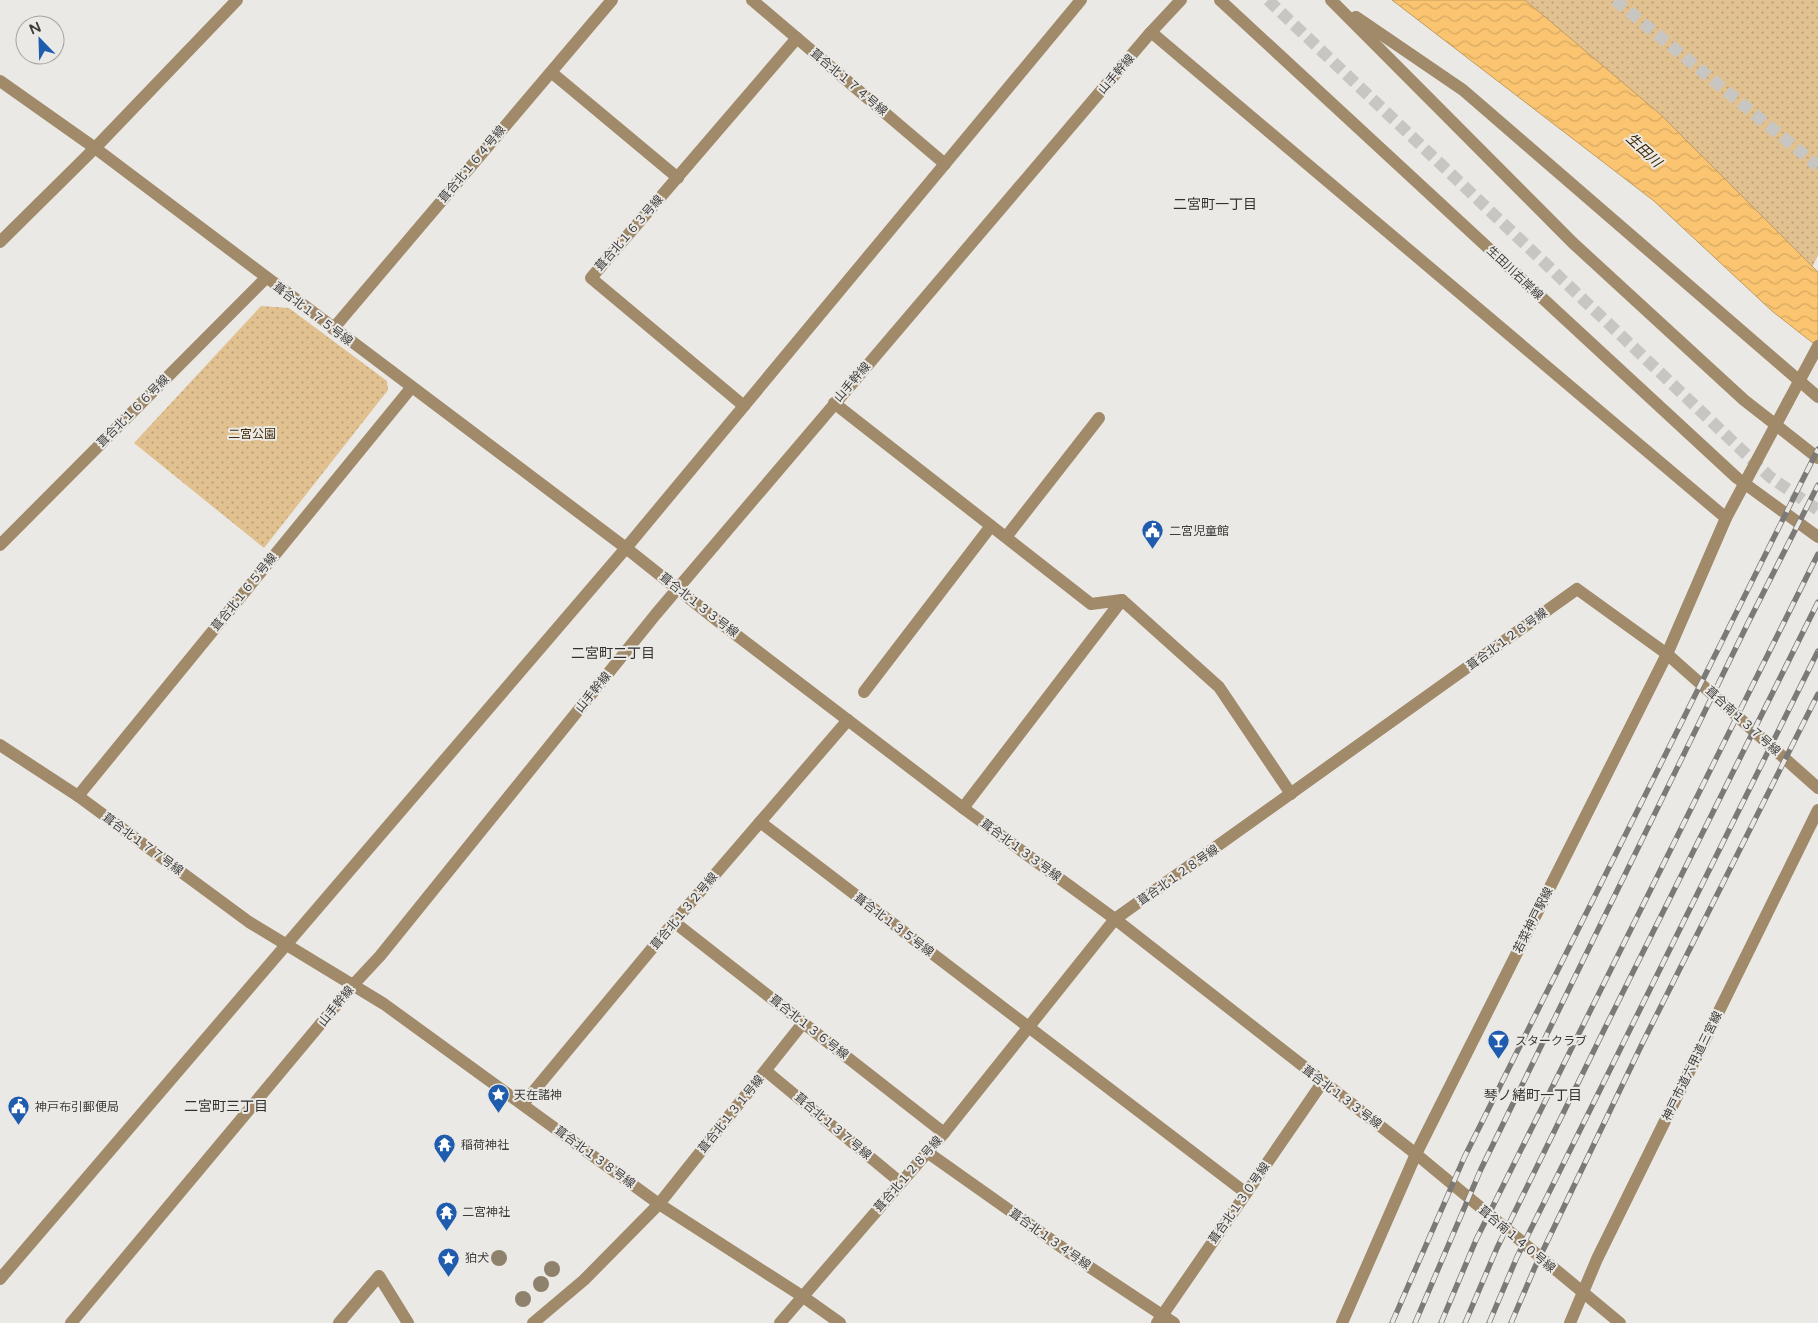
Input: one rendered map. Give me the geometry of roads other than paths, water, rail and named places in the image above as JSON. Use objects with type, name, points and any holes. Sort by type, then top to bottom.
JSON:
[{"type":"street","points":[[0,242],[95,148],[237,0]]},
{"type":"street","name":"葺合北１６４号線","points":[[333,329],[612,0]]},
{"type":"street","name":"葺合北１７４号線","points":[[752,0],[945,164]]},
{"type":"street","points":[[0,1279],[626,548],[1081,0]]},
{"type":"street","name":"山手幹線","points":[[71,1323],[353,985],[380,956],[677,589],[834,403],[1181,0]]},
{"type":"street","name":"生田川右岸線","points":[[1220,0],[1737,478],[1818,537]]},
{"type":"street","points":[[1331,0],[1463,90],[1818,397]]},
{"type":"street","points":[[1331,0],[1573,242],[1744,400],[1818,458]]},
{"type":"street","points":[[1152,32],[1726,518]]},
{"type":"street","name":"葺合北１６３号線","points":[[744,406],[591,278],[797,38]]},
{"type":"street","points":[[551,72],[678,178]]},
{"type":"street","name":"葺合北１７５号線","points":[[0,81],[95,148],[410,388],[626,548]]},
{"type":"street","name":"葺合北１６６号線","points":[[0,545],[266,278]]},
{"type":"street","points":[[1800,382],[1817,349]]},
{"type":"street","name":"若菜神戸駅線","points":[[1342,1323],[1416,1154],[1667,654],[1726,518],[1800,382]]},
{"type":"street","name":"葺合北１６５号線","points":[[78,796],[410,388]]},
{"type":"street","points":[[834,403],[1090,604],[1122,600],[1219,687],[1292,794]]},
{"type":"street","points":[[1006,537],[1099,418]]},
{"type":"street","points":[[864,692],[991,526]]},
{"type":"street","name":"葺合北１３３号線","points":[[626,548],[963,808],[1115,919],[1322,1083],[1416,1154]]},
{"type":"street","name":"葺合北１２８号線","points":[[780,1323],[944,1133],[1115,919],[1577,589],[1667,654]]},
{"type":"street","points":[[963,808],[1122,600]]},
{"type":"street","name":"葺合南１３７号線","points":[[1667,654],[1818,788]]},
{"type":"street","name":"葺合北１３２号線","points":[[523,1104],[674,922],[848,720]]},
{"type":"street","name":"葺合北１７７号線","points":[[0,745],[78,796],[249,922],[353,985]]},
{"type":"street","name":"神戸市道六甲道三宮線","points":[[1570,1323],[1582,1293],[1818,810]]},
{"type":"street","name":"葺合北１３５号線","points":[[760,822],[880,916],[1029,1026],[1246,1193]]},
{"type":"street","name":"葺合北１３６号線","points":[[674,922],[944,1133]]},
{"type":"street","name":"葺合北１３８号線","points":[[353,985],[384,1004],[659,1204],[802,1296],[840,1323]]},
{"type":"street","name":"葺合北１３１号線","points":[[533,1323],[584,1280],[659,1204],[804,1023]]},
{"type":"street","name":"葺合北１３７号線","points":[[766,1070],[900,1182]]},
{"type":"street","name":"葺合北１３０号線","points":[[1160,1319],[1322,1083]]},
{"type":"street","name":"葺合北１３４号線","points":[[927,1152],[1160,1319],[1174,1323]]},
{"type":"street","name":"葺合南１４０号線","points":[[1416,1154],[1620,1323]]},
{"type":"street","points":[[339,1323],[378,1276],[408,1323]]},
{"type":"water","name":"生田川","points":[[1392,0],[1525,0],[1660,114],[1818,272],[1818,347],[1772,311],[1654,201]]},
{"type":"tunnel","points":[[1268,0],[1770,477],[1818,510]]},
{"type":"tunnel","points":[[1615,0],[1818,166]]},
{"type":"railway","points":[[1392,1323],[1464,1158],[1818,449]]},
{"type":"railway","points":[[1415,1323],[1481,1169],[1748,623],[1818,485]]},
{"type":"railway","points":[[1441,1323],[1476,1240],[1818,554]]},
{"type":"railway","points":[[1465,1323],[1497,1248],[1818,602]]},
{"type":"railway","points":[[1489,1323],[1517,1257],[1818,651]]},
{"type":"railway","points":[[1511,1323],[1535,1267],[1642,1044],[1818,694]]},
{"type":"place","name":"二宮児童館","points":[[1153,550]]},
{"type":"place","name":"スタークラブ","points":[[1499,1060]]},
{"type":"place","name":"天在諸神","points":[[498,1114]]},
{"type":"place","name":"神戸布引郵便局","points":[[19,1126]]},
{"type":"place","name":"稲荷神社","points":[[445,1164]]},
{"type":"place","name":"二宮神社","points":[[446,1231]]},
{"type":"place","name":"狛犬","points":[[449,1277]]},
{"type":"district","name":"二宮町一丁目","points":[[1215,204]]},
{"type":"district","name":"二宮町二丁目","points":[[613,653]]},
{"type":"district","name":"琴ノ緒町一丁目","points":[[1533,1095]]},
{"type":"district","name":"二宮町三丁目","points":[[226,1106]]},
{"type":"park label","name":"二宮公園","points":[[252,434]]}]
